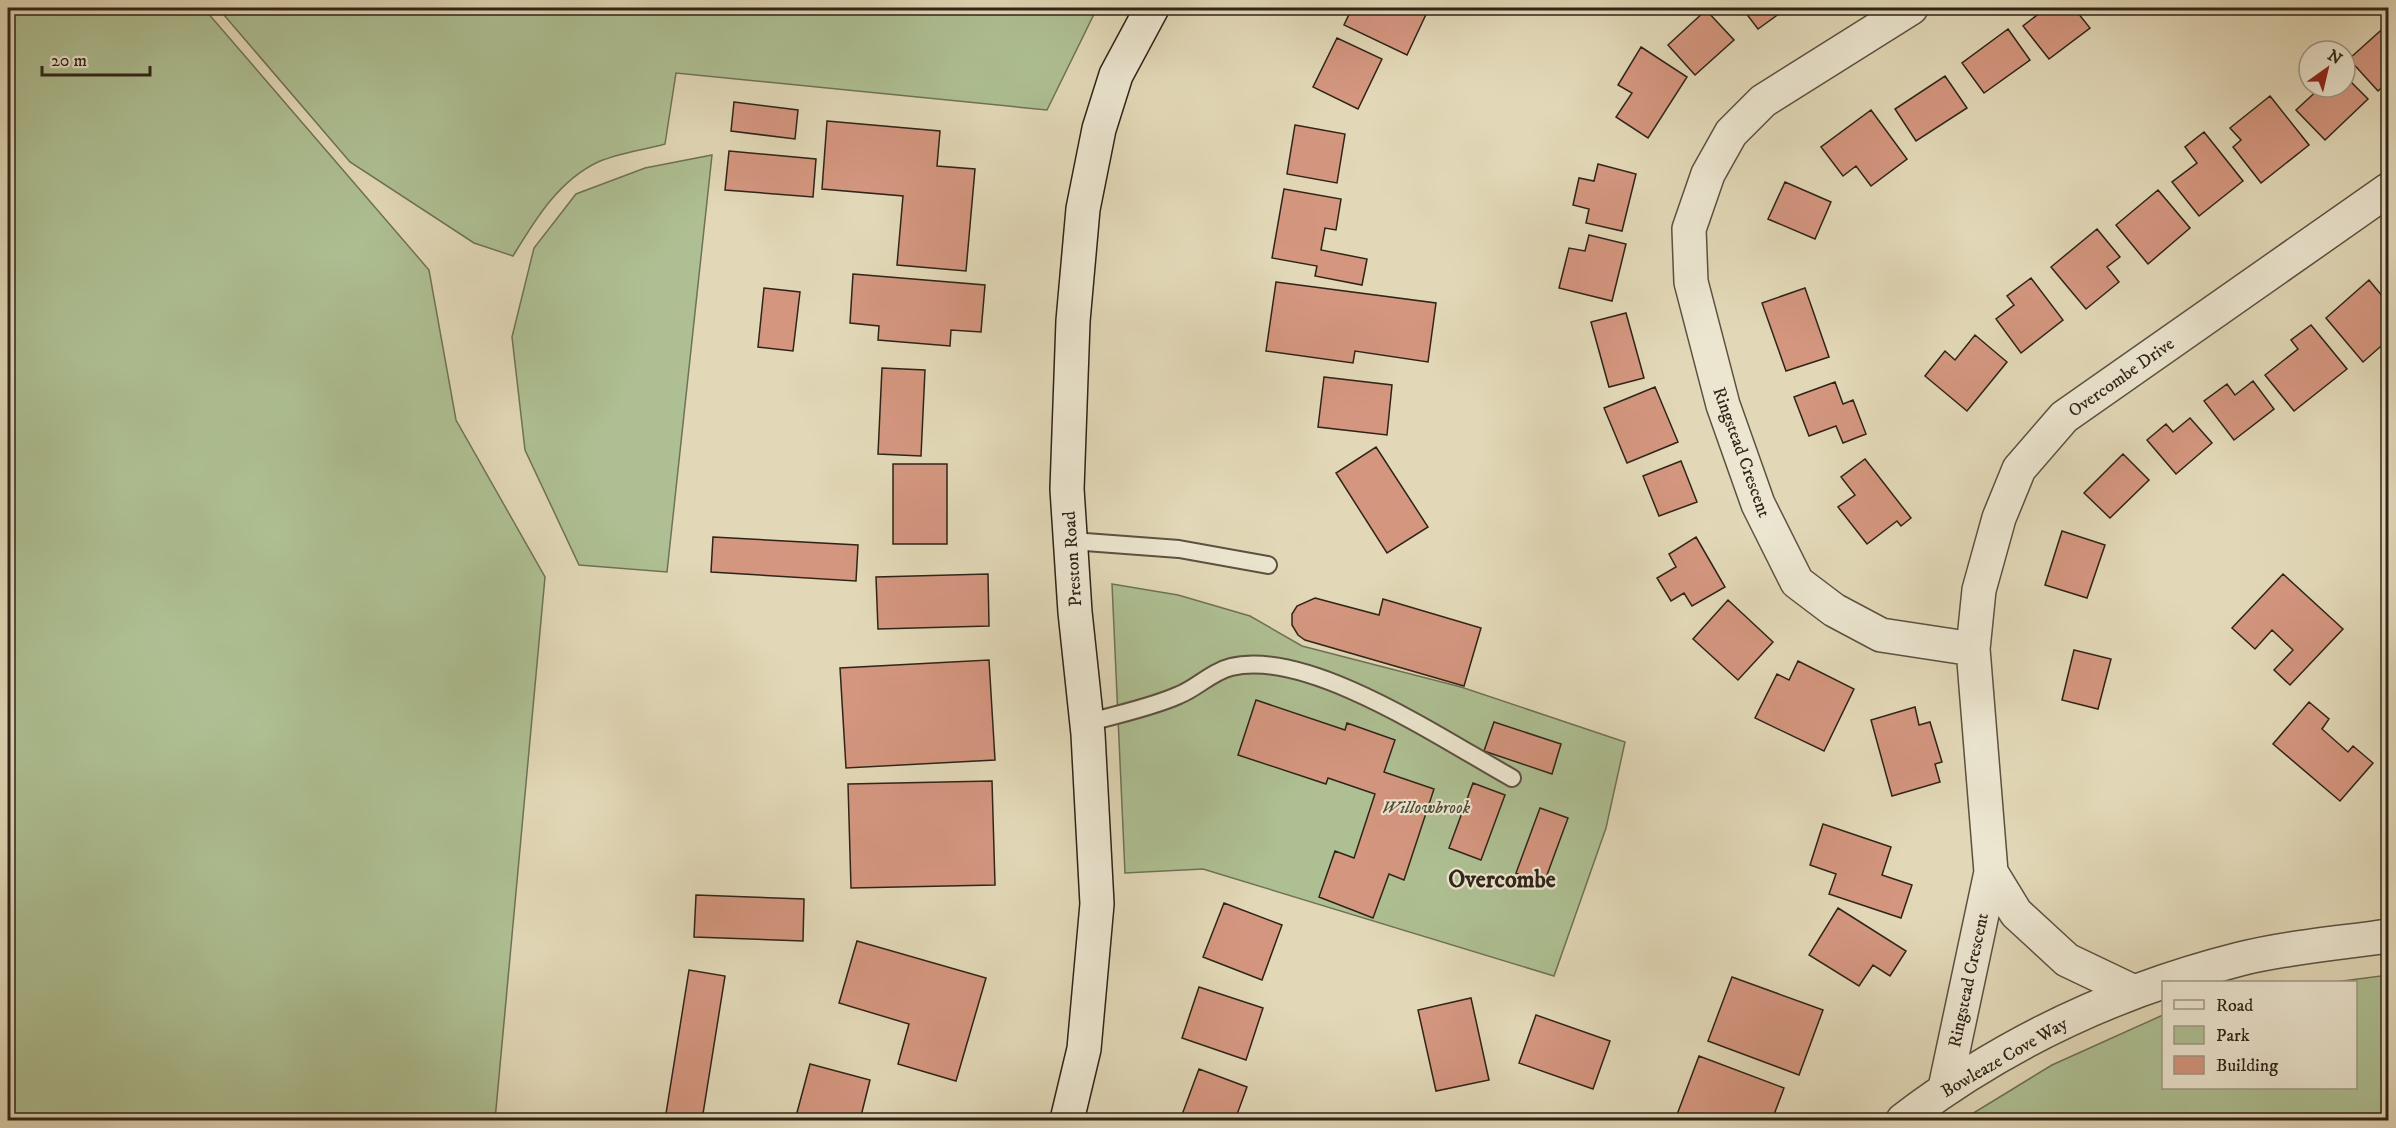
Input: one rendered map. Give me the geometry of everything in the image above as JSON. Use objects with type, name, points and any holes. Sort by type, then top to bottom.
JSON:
[{"type":"street","name":"Preston Road","points":[[1067,1120],[1084,1049],[1097,904],[1087,723],[1075,612],[1067,489],[1072,321],[1083,209],[1100,129],[1116,75],[1152,8]]},
{"type":"street","name":"Ringstead Crescent","points":[[1911,8],[1763,101],[1731,133],[1708,174],[1689,229],[1691,282],[1723,405],[1758,504],[1797,582],[1834,610],[1881,635],[1973,649],[1991,872],[1945,1088]]},
{"type":"street","name":"Overcombe Drive","points":[[1973,649],[1979,590],[1999,518],[2019,469],[2064,417],[2388,190]]},
{"type":"street","name":"Ringstead Crescent","points":[[1991,872],[2016,913],[2067,960],[2132,991]]},
{"type":"street","name":"Bowleaze Cove Way","points":[[2166,981],[2242,959],[2388,936]]},
{"type":"street","name":"Bowleaze Cove Way","points":[[1903,1120],[1945,1088],[2039,1032],[2132,991],[2162,982]]},
{"type":"lane","points":[[1072,541],[1179,549],[1268,566]]},
{"type":"lane","points":[[1087,723],[1181,694],[1209,676],[1232,666],[1273,667],[1320,677],[1362,694],[1512,778]]},
{"type":"green space","points":[[8,8],[199,8],[207,12],[429,270],[456,420],[545,577],[495,1120],[8,1120]]},
{"type":"green space","points":[[218,8],[1097,8],[1047,110],[676,73],[665,144],[614,156],[584,170],[559,191],[549,203],[513,256],[474,243],[350,162]]},
{"type":"green space","points":[[712,155],[667,572],[579,565],[525,450],[512,337],[534,248],[576,194],[645,168]]},
{"type":"green space","name":"Willowbrook","points":[[1112,584],[1178,595],[1250,616],[1302,646],[1461,687],[1625,742],[1606,828],[1554,976],[1203,869],[1125,873]]},
{"type":"green space","points":[[2388,975],[2388,1120],[1962,1120],[2052,1065],[2162,1015],[2162,1089],[2357,1089],[2357,981],[2343,981]]},
{"type":"building","points":[[1352,8],[1429,8],[1407,55],[1344,25]]},
{"type":"building","points":[[1742,8],[1787,8],[1758,29]]},
{"type":"building","points":[[2046,8],[2074,8],[2090,28],[2049,59],[2023,26]]},
{"type":"building","points":[[1706,10],[1734,40],[1695,75],[1668,45]]},
{"type":"building","points":[[2388,24],[2388,82],[2378,91],[2357,68],[2357,52]]},
{"type":"building","points":[[2008,29],[2030,60],[1984,93],[1962,63]]},
{"type":"building","points":[[1337,38],[1382,59],[1358,109],[1313,87]]},
{"type":"building","points":[[1641,47],[1687,77],[1648,138],[1616,117],[1632,93],[1618,85]]},
{"type":"building","points":[[1945,76],[1967,108],[1916,141],[1895,109]]},
{"type":"building","points":[[2357,88],[2368,99],[2325,140],[2296,110],[2308,99],[2357,99]]},
{"type":"building","points":[[2270,96],[2309,145],[2261,183],[2233,147],[2241,140],[2230,128]]},
{"type":"building","points":[[734,102],[798,110],[795,139],[731,131]]},
{"type":"building","points":[[1871,110],[1907,159],[1871,186],[1856,166],[1843,176],[1821,147]]},
{"type":"building","points":[[827,121],[940,131],[937,166],[975,169],[966,271],[897,265],[903,196],[822,189]]},
{"type":"building","points":[[1295,125],[1345,134],[1337,183],[1287,174]]},
{"type":"building","points":[[2204,132],[2243,181],[2199,216],[2172,182],[2197,163],[2185,147]]},
{"type":"building","points":[[729,151],[816,159],[813,197],[725,190]]},
{"type":"building","points":[[1598,164],[1636,174],[1622,231],[1586,223],[1589,209],[1573,205],[1579,178],[1594,181]]},
{"type":"building","points":[[1785,182],[1831,202],[1815,239],[1768,219]]},
{"type":"building","points":[[1284,189],[1341,199],[1336,230],[1325,228],[1321,250],[1367,259],[1362,285],[1315,276],[1317,266],[1272,258]]},
{"type":"building","points":[[2158,190],[2190,228],[2148,264],[2116,225]]},
{"type":"building","points":[[2097,229],[2120,257],[2107,267],[2119,282],[2086,309],[2051,267]]},
{"type":"building","points":[[1589,235],[1626,244],[1612,301],[1559,288],[1569,248],[1585,251]]},
{"type":"building","points":[[853,274],[985,285],[981,332],[951,330],[950,346],[878,340],[879,326],[850,323]]},
{"type":"building","points":[[2031,278],[2063,320],[2021,353],[1996,319],[2014,305],[2007,296]]},
{"type":"building","points":[[2369,280],[2388,303],[2388,340],[2363,362],[2326,318]]},
{"type":"building","points":[[1276,282],[1436,303],[1428,362],[1355,351],[1353,363],[1266,351]]},
{"type":"building","points":[[764,288],[800,292],[793,351],[758,347]]},
{"type":"building","points":[[1805,288],[1829,357],[1786,371],[1762,303]]},
{"type":"building","points":[[1626,313],[1644,378],[1609,387],[1591,322]]},
{"type":"building","points":[[2311,325],[2347,369],[2294,411],[2265,375],[2298,349],[2291,340]]},
{"type":"building","points":[[1975,335],[2007,362],[1967,411],[1925,376],[1945,351],[1955,360]]},
{"type":"building","points":[[882,368],[925,370],[921,456],[878,454]]},
{"type":"building","points":[[1324,377],[1392,385],[1387,435],[1318,427]]},
{"type":"building","points":[[2253,381],[2274,409],[2234,440],[2204,401],[2227,384],[2235,395]]},
{"type":"building","points":[[1835,382],[1843,404],[1853,400],[1866,434],[1843,443],[1836,426],[1809,436],[1794,397]]},
{"type":"building","points":[[1655,387],[1678,442],[1627,463],[1604,408]]},
{"type":"building","points":[[2190,418],[2212,443],[2176,474],[2147,440],[2166,424],[2173,432]]},
{"type":"building","points":[[1376,447],[1428,527],[1387,553],[1336,473]]},
{"type":"building","points":[[2123,454],[2149,480],[2110,518],[2084,493]]},
{"type":"building","points":[[1865,459],[1911,518],[1901,526],[1897,521],[1867,544],[1838,507],[1855,495],[1841,477]]},
{"type":"building","points":[[1681,461],[1697,502],[1659,516],[1643,476]]},
{"type":"building","points":[[893,464],[947,464],[947,544],[893,544]]},
{"type":"building","points":[[2062,531],[2105,545],[2087,598],[2045,585]]},
{"type":"building","points":[[713,537],[858,545],[856,581],[711,572]]},
{"type":"building","points":[[1696,537],[1725,587],[1692,606],[1684,593],[1671,601],[1657,578],[1676,567],[1669,554]]},
{"type":"building","points":[[988,574],[989,626],[878,629],[876,577]]},
{"type":"building","points":[[2283,574],[2343,629],[2290,685],[2274,670],[2293,650],[2272,630],[2255,649],[2232,628]]},
{"type":"building","points":[[1315,598],[1379,615],[1383,599],[1481,628],[1464,686],[1305,640],[1298,635],[1292,625],[1292,614],[1297,606]]},
{"type":"building","points":[[1728,600],[1773,642],[1738,680],[1693,639]]},
{"type":"building","points":[[2074,650],[2111,659],[2098,709],[2062,700]]},
{"type":"building","points":[[989,660],[995,760],[846,768],[840,668]]},
{"type":"building","points":[[1798,661],[1854,689],[1824,751],[1755,718],[1777,674],[1789,680]]},
{"type":"building","points":[[1256,700],[1345,730],[1347,723],[1395,740],[1384,772],[1434,789],[1404,880],[1389,874],[1373,918],[1319,897],[1335,851],[1354,858],[1375,794],[1328,778],[1326,784],[1238,755]]},
{"type":"building","points":[[2309,702],[2329,719],[2322,729],[2348,752],[2353,746],[2373,763],[2340,801],[2273,744]]},
{"type":"building","points":[[1915,707],[1919,725],[1930,722],[1942,762],[1935,764],[1940,782],[1892,796],[1871,720]]},
{"type":"building","points":[[1494,722],[1561,744],[1552,774],[1484,751]]},
{"type":"building","points":[[992,781],[995,885],[851,888],[848,784]]},
{"type":"building","points":[[1473,783],[1505,795],[1481,860],[1449,848]]},
{"type":"building","points":[[1540,808],[1568,818],[1544,883],[1516,873]]},
{"type":"building","points":[[1823,824],[1891,847],[1882,875],[1912,885],[1901,918],[1829,894],[1836,874],[1810,865]]},
{"type":"building","points":[[696,895],[804,899],[803,941],[694,937]]},
{"type":"building","points":[[1224,903],[1282,925],[1262,980],[1203,957]]},
{"type":"building","points":[[1838,908],[1906,951],[1890,976],[1873,965],[1859,986],[1809,955]]},
{"type":"building","points":[[857,941],[986,978],[956,1081],[898,1064],[909,1024],[839,1003]]},
{"type":"building","points":[[689,970],[725,976],[702,1120],[665,1120]]},
{"type":"building","points":[[1732,977],[1823,1010],[1799,1075],[1708,1041]]},
{"type":"building","points":[[1199,987],[1263,1008],[1246,1060],[1182,1038]]},
{"type":"building","points":[[1471,998],[1489,1080],[1436,1091],[1418,1010]]},
{"type":"building","points":[[1536,1015],[1610,1041],[1593,1089],[1519,1063]]},
{"type":"building","points":[[1699,1056],[1784,1088],[1772,1120],[1675,1120]]},
{"type":"building","points":[[810,1064],[870,1080],[860,1120],[795,1120]]},
{"type":"building","points":[[1199,1069],[1247,1087],[1235,1120],[1180,1120]]},
{"type":"district","name":"Overcombe","points":[[1502,879]]}]
